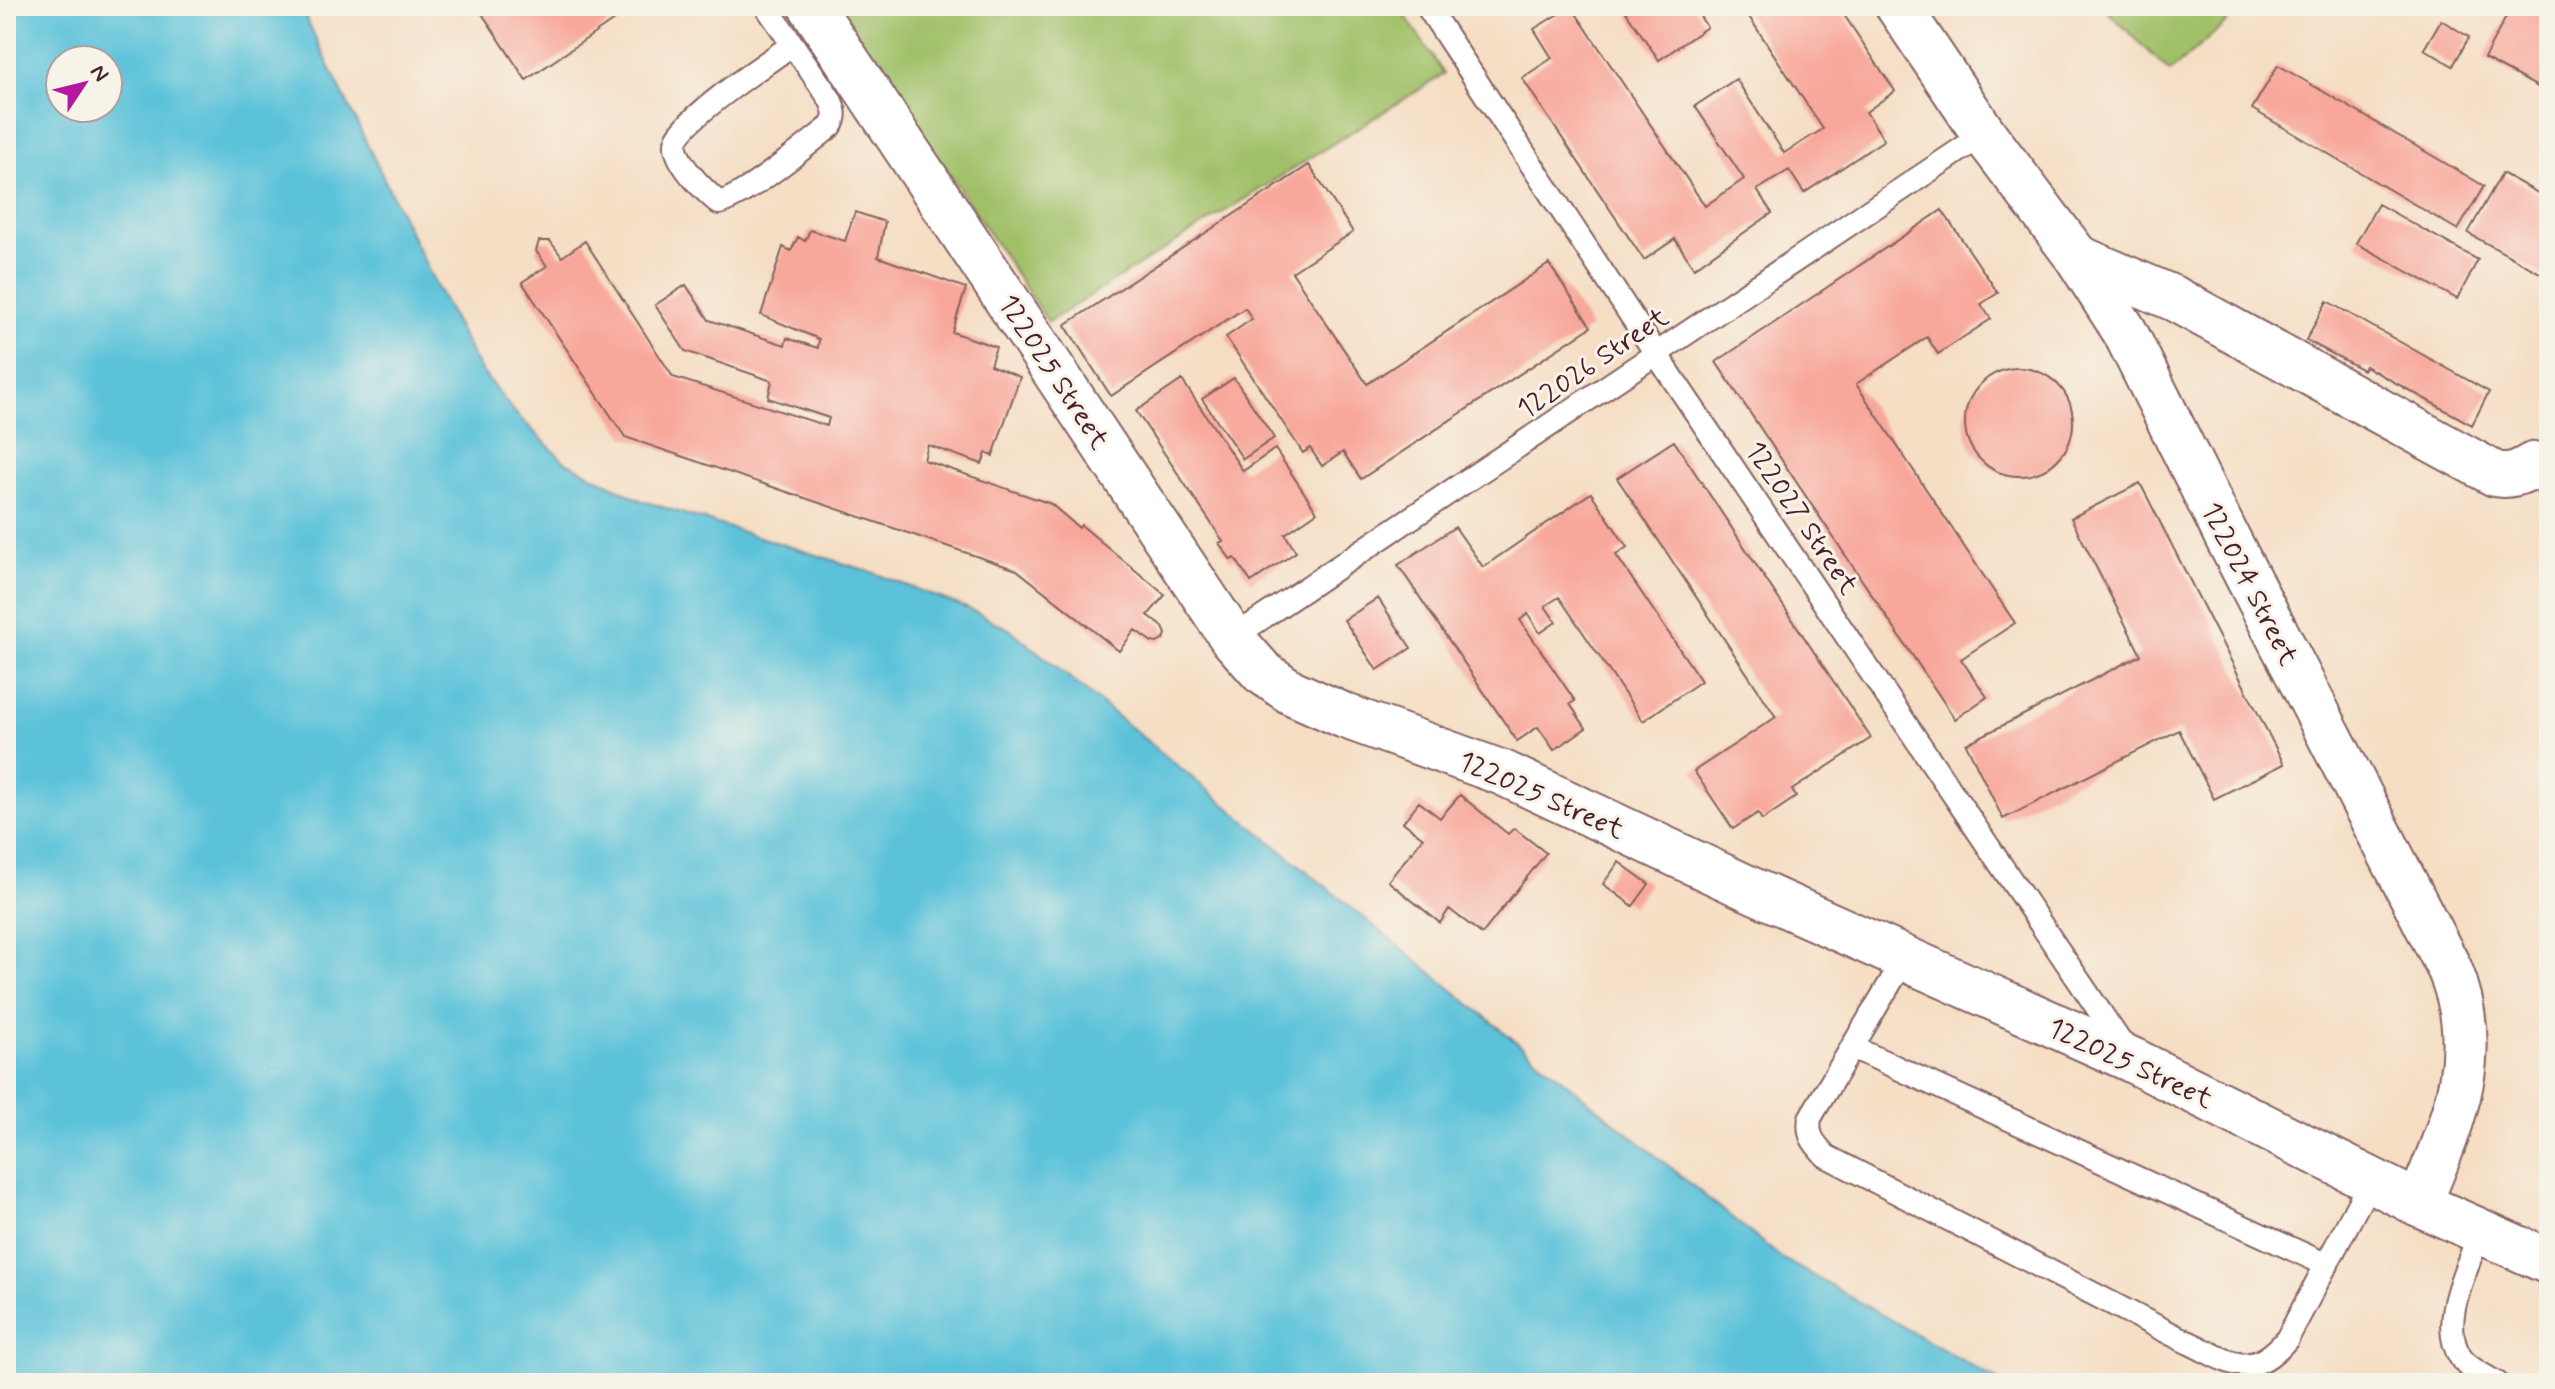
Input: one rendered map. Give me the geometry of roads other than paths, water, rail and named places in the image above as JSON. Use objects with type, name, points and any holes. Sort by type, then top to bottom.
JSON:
[{"type":"street","name":"122025 Street","points":[[811,6],[1232,638],[1262,672],[1303,698],[1503,773],[1752,890],[2132,1060],[2419,1204],[2549,1262]]},
{"type":"street","name":"122024 Street","points":[[1898,6],[1984,134],[2077,257],[2125,332],[2456,985],[2464,1020],[2465,1043],[2460,1091],[2453,1120],[2419,1204]]},
{"type":"street","points":[[2077,257],[2175,299],[2495,474],[2505,476],[2519,473],[2544,461]]},
{"type":"lane","points":[[766,6],[830,99],[835,119],[831,126],[753,185],[719,203],[703,189],[681,161],[675,149],[677,139],[686,126],[713,103],[792,45]]},
{"type":"lane","name":"122027 Street","points":[[1427,6],[1657,355],[2132,1060]]},
{"type":"lane","name":"122026 Street","points":[[1232,638],[1984,134]]},
{"type":"lane","points":[[1905,958],[1810,1118],[1810,1137],[1826,1156],[2183,1340],[2239,1365],[2252,1366],[2274,1355],[2287,1339],[2371,1180]]},
{"type":"lane","points":[[1852,1047],[2327,1265]]},
{"type":"lane","points":[[2480,1232],[2454,1308],[2452,1325],[2461,1358],[2474,1370],[2497,1383]]},
{"type":"water","points":[[6,6],[300,6],[479,368],[514,412],[564,461],[640,500],[871,572],[969,609],[1011,630],[1780,1257],[2002,1383],[6,1383]]}]
